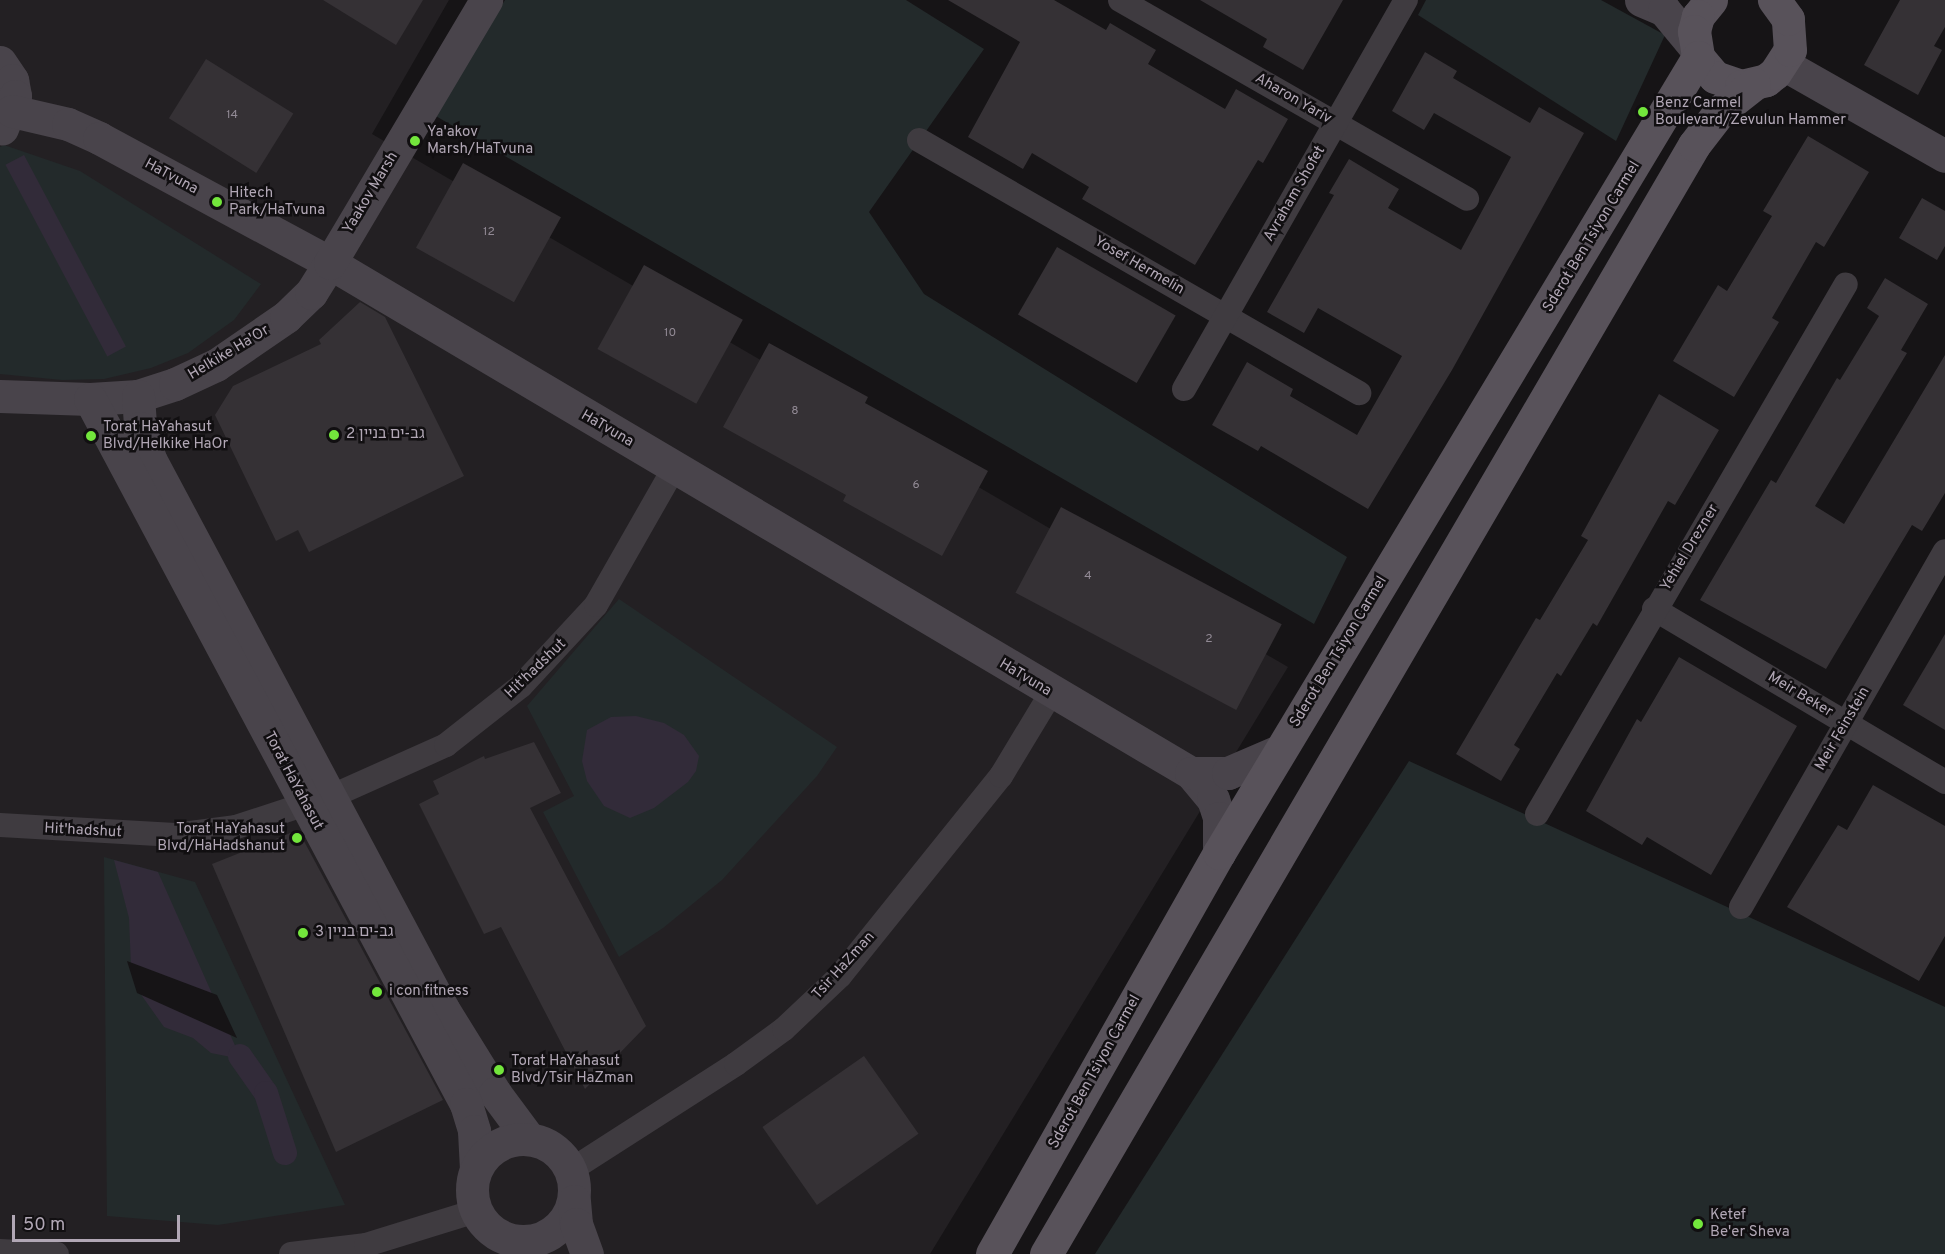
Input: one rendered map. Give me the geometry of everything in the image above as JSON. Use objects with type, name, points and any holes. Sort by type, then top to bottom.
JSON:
[{"type":"main road","name":"Sderot Ben Tsiyon Carmel","points":[[992,1254],[1279,751],[1682,90],[1696,51],[1698,16],[1711,0]]},
{"type":"main road","points":[[1046,1254],[1694,145],[1721,110],[1754,84],[1775,73],[1783,64],[1791,34],[1778,2]]},
{"type":"main road","points":[[1696,51],[1705,68],[1727,84],[1754,84]]},
{"type":"street","name":"Yaakov Marsh","points":[[330,263],[486,0]]},
{"type":"street","name":"Aharon Yariv","points":[[1120,0],[1467,199]]},
{"type":"street","name":"Avraham Shofet","points":[[1184,389],[1406,0]]},
{"type":"street","points":[[1641,0],[1664,10],[1696,51]]},
{"type":"street","points":[[0,62],[12,80],[6,120]]},
{"type":"street","points":[[1783,64],[1945,156]]},
{"type":"street","name":"HaTvuna","points":[[6,120],[68,124],[99,138],[330,263],[1051,693],[1191,773],[1212,799],[1219,818],[1219,853]]},
{"type":"street","name":"Yosef Hermelin","points":[[919,140],[1359,393]]},
{"type":"street","name":"Helkike Ha'Or","points":[[90,399],[138,396],[176,384],[257,339],[311,293],[330,263]]},
{"type":"street","name":"Yehiel Drezner","points":[[1537,814],[1654,609],[1846,284]]},
{"type":"street","points":[[0,396],[90,399]]},
{"type":"street","name":"Torat HaYahasut","points":[[138,396],[141,428],[152,461],[466,1104],[474,1131],[476,1169]]},
{"type":"street","name":"Torat HaYahasut","points":[[90,399],[318,801],[495,1094],[529,1139]]},
{"type":"street","name":"Hit'hadshut","points":[[0,825],[175,835],[237,827],[318,801],[446,746],[521,686],[596,605],[674,468]]},
{"type":"street","name":"Meir Feinstein","points":[[1741,907],[1945,551]]},
{"type":"street","name":"Meir Beker","points":[[1654,609],[1945,782]]},
{"type":"street","name":"Tsir HaZman","points":[[572,1186],[784,1029],[840,976],[1001,776],[1051,693]]},
{"type":"street","name":"HaTvuna","points":[[1191,773],[1228,773],[1279,751]]},
{"type":"street","points":[[572,1186],[559,1228],[531,1241],[526,1248],[486,1226],[476,1211],[472,1183],[476,1169],[498,1145],[529,1139],[554,1149],[572,1186],[576,1224],[587,1254]]},
{"type":"street","points":[[291,1254],[366,1245],[476,1211]]},
{"type":"street","points":[[0,1251],[57,1254]]},
{"type":"shaded area","points":[[0,0],[449,0],[372,134],[1288,667],[930,1254],[0,1254]]},
{"type":"shaded area","points":[[505,0],[906,0],[984,49],[869,212],[924,294],[1347,557],[1314,624],[434,115]]},
{"type":"shaded area","points":[[1426,0],[1601,0],[1665,35],[1616,141],[1418,15]]},
{"type":"shaded area","points":[[4,145],[80,171],[261,284],[234,320],[188,353],[151,368],[104,379],[62,380],[0,374],[0,147]]},
{"type":"shaded area","points":[[24,155],[126,347],[107,356],[5,165]]},
{"type":"shaded area","points":[[619,599],[837,747],[817,776],[722,880],[663,928],[619,957],[543,812],[574,796],[527,706]]},
{"type":"shaded area","points":[[636,716],[664,723],[684,735],[699,756],[696,771],[688,782],[654,808],[630,818],[604,806],[587,781],[582,761],[587,730],[611,717]]},
{"type":"shaded area","points":[[1409,761],[1945,1007],[1945,1254],[1095,1254]]},
{"type":"shaded area","points":[[104,857],[195,882],[345,1205],[218,1225],[107,1216]]},
{"type":"shaded area","points":[[114,860],[158,872],[241,1059],[211,1053],[193,1038],[164,1027],[142,996],[131,967],[129,918]]},
{"type":"pier","points":[[127,961],[217,995],[237,1038],[137,993]]},
{"type":"building","points":[[323,0],[423,0],[396,45]]},
{"type":"building","points":[[948,0],[1054,0],[1106,30],[1110,23],[1156,50],[1148,64],[1225,109],[1236,89],[1288,119],[1263,163],[1258,160],[1195,265],[1082,199],[1089,187],[1032,153],[1023,169],[968,137],[1020,42]]},
{"type":"building","points":[[1200,0],[1343,0],[1303,70],[1263,47],[1267,39]]},
{"type":"building","points":[[1900,0],[1945,0],[1945,27],[1934,46],[1942,50],[1918,95],[1864,65]]},
{"type":"building","points":[[1425,52],[1457,71],[1453,78],[1530,123],[1539,107],[1584,133],[1452,370],[1368,509],[1261,446],[1258,451],[1212,425],[1247,362],[1293,389],[1290,396],[1357,435],[1402,356],[1318,308],[1304,333],[1267,312],[1334,195],[1329,193],[1349,159],[1399,189],[1388,208],[1461,250],[1511,157],[1434,113],[1424,130],[1392,111]]},
{"type":"building","points":[[206,59],[293,114],[256,173],[169,118]]},
{"type":"building","points":[[1808,136],[1869,172],[1824,247],[1816,242],[1772,318],[1779,322],[1734,397],[1673,361],[1718,285],[1727,291],[1772,216],[1763,211]]},
{"type":"building","points":[[463,163],[561,217],[514,302],[416,248]]},
{"type":"building","points":[[1922,198],[1945,211],[1945,246],[1937,260],[1899,238]]},
{"type":"building","points":[[1057,247],[1176,316],[1137,383],[1018,315]]},
{"type":"building","points":[[644,265],[743,320],[696,404],[597,349]]},
{"type":"building","points":[[1885,278],[1928,304],[1901,350],[1907,353],[1815,506],[1844,524],[1945,355],[1945,493],[1922,531],[1912,525],[1826,669],[1700,600],[1771,480],[1776,483],[1837,378],[1840,380],[1879,316],[1867,308]]},
{"type":"building","name":"גב-ים בניין 2","points":[[360,302],[385,317],[464,476],[309,552],[298,530],[276,541],[215,415],[233,386],[321,344],[319,340]]},
{"type":"building","points":[[769,343],[868,397],[865,403],[988,471],[942,556],[843,501],[846,495],[723,427]]},
{"type":"building","points":[[1659,394],[1719,430],[1675,505],[1668,501],[1597,626],[1593,623],[1561,676],[1557,673],[1514,745],[1520,749],[1501,781],[1456,754],[1536,618],[1540,620],[1588,540],[1581,536]]},
{"type":"building","points":[[1061,507],[1282,624],[1236,710],[1015,593]]},
{"type":"building","points":[[1945,634],[1945,730],[1903,705]]},
{"type":"building","points":[[1679,657],[1797,726],[1711,875],[1647,837],[1642,845],[1586,811],[1637,719],[1641,722]]},
{"type":"building","points":[[534,742],[561,793],[530,808],[646,1026],[585,1089],[501,927],[484,934],[419,804],[439,794],[433,781],[484,756],[485,759]]},
{"type":"building","points":[[1873,785],[1945,826],[1945,936],[1919,981],[1787,907],[1838,825],[1847,830]]},
{"type":"building","name":"גב-ים בניין 3","points":[[298,830],[443,1100],[336,1152],[212,864]]},
{"type":"building","points":[[864,1056],[918,1134],[817,1205],[762,1127]]},
{"type":"waterway","points":[[240,1056],[266,1093],[285,1153]]},
{"type":"place","name":"Benz Carmel Boulevard/Zevulun Hammer","points":[[1643,112]]},
{"type":"place","name":"Ya'akov Marsh/HaTvuna","points":[[415,141]]},
{"type":"place","name":"Hitech Park/HaTvuna","points":[[217,202]]},
{"type":"place","name":"גב-ים בניין 2","points":[[334,435]]},
{"type":"place","name":"Torat HaYahasut Blvd/Helkike HaOr","points":[[91,436]]},
{"type":"place","name":"Torat HaYahasut Blvd/HaHadshanut","points":[[297,838]]},
{"type":"place","name":"גב-ים בניין 3","points":[[303,933]]},
{"type":"place","name":"i con fitness","points":[[377,992]]},
{"type":"place","name":"Torat HaYahasut Blvd/Tsir HaZman","points":[[499,1070]]},
{"type":"place","name":"Ketef Be'er Sheva","points":[[1698,1224]]}]
